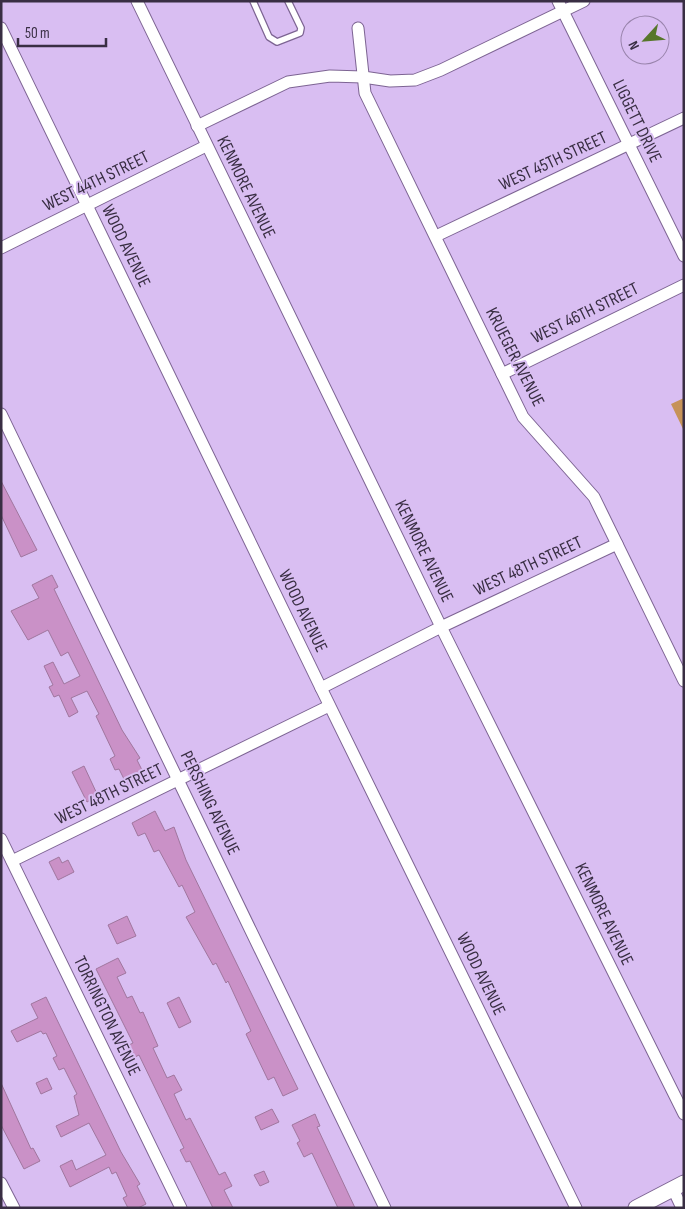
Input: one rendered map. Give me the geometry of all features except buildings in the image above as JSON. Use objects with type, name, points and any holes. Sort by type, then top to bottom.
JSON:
[{"type":"street","name":"KENMORE AVENUE","points":[[137,1],[441,626],[684,1114]]},
{"type":"street","points":[[197,126],[288,82],[330,76],[362,77],[390,81],[415,80],[441,70],[561,6],[584,1]]},
{"type":"street","name":"LIGGETT DRIVE","points":[[561,6],[684,256]]},
{"type":"street","name":"WOOD AVENUE","points":[[1,28],[320,688],[576,1208]]},
{"type":"street","name":"KRUEGER AVENUE","points":[[358,28],[365,93],[502,374],[524,416],[594,498],[684,681]]},
{"type":"street","name":"WEST 45TH STREET","points":[[436,236],[684,118]]},
{"type":"street","name":"WEST 44TH STREET","points":[[1,248],[86,204],[206,146]]},
{"type":"street","name":"WEST 46TH STREET","points":[[502,374],[684,285]]},
{"type":"street","name":"PERSHING AVENUE","points":[[1,414],[180,779],[385,1208]]},
{"type":"street","name":"WEST 48TH STREET","points":[[320,688],[441,626],[616,544]]},
{"type":"street","name":"WEST 48TH STREET","points":[[12,861],[329,706]]},
{"type":"street","name":"TORRINGTON AVENUE","points":[[2,842],[181,1208]]},
{"type":"street","points":[[1,1183],[14,1208]]},
{"type":"street","points":[[636,1208],[678,1186],[682,1208]]},
{"type":"lane","points":[[253,1],[270,37],[277,42],[300,33],[301,28],[288,1]]},
{"type":"shaded area","points":[[684,398],[684,431],[671,404]]}]
